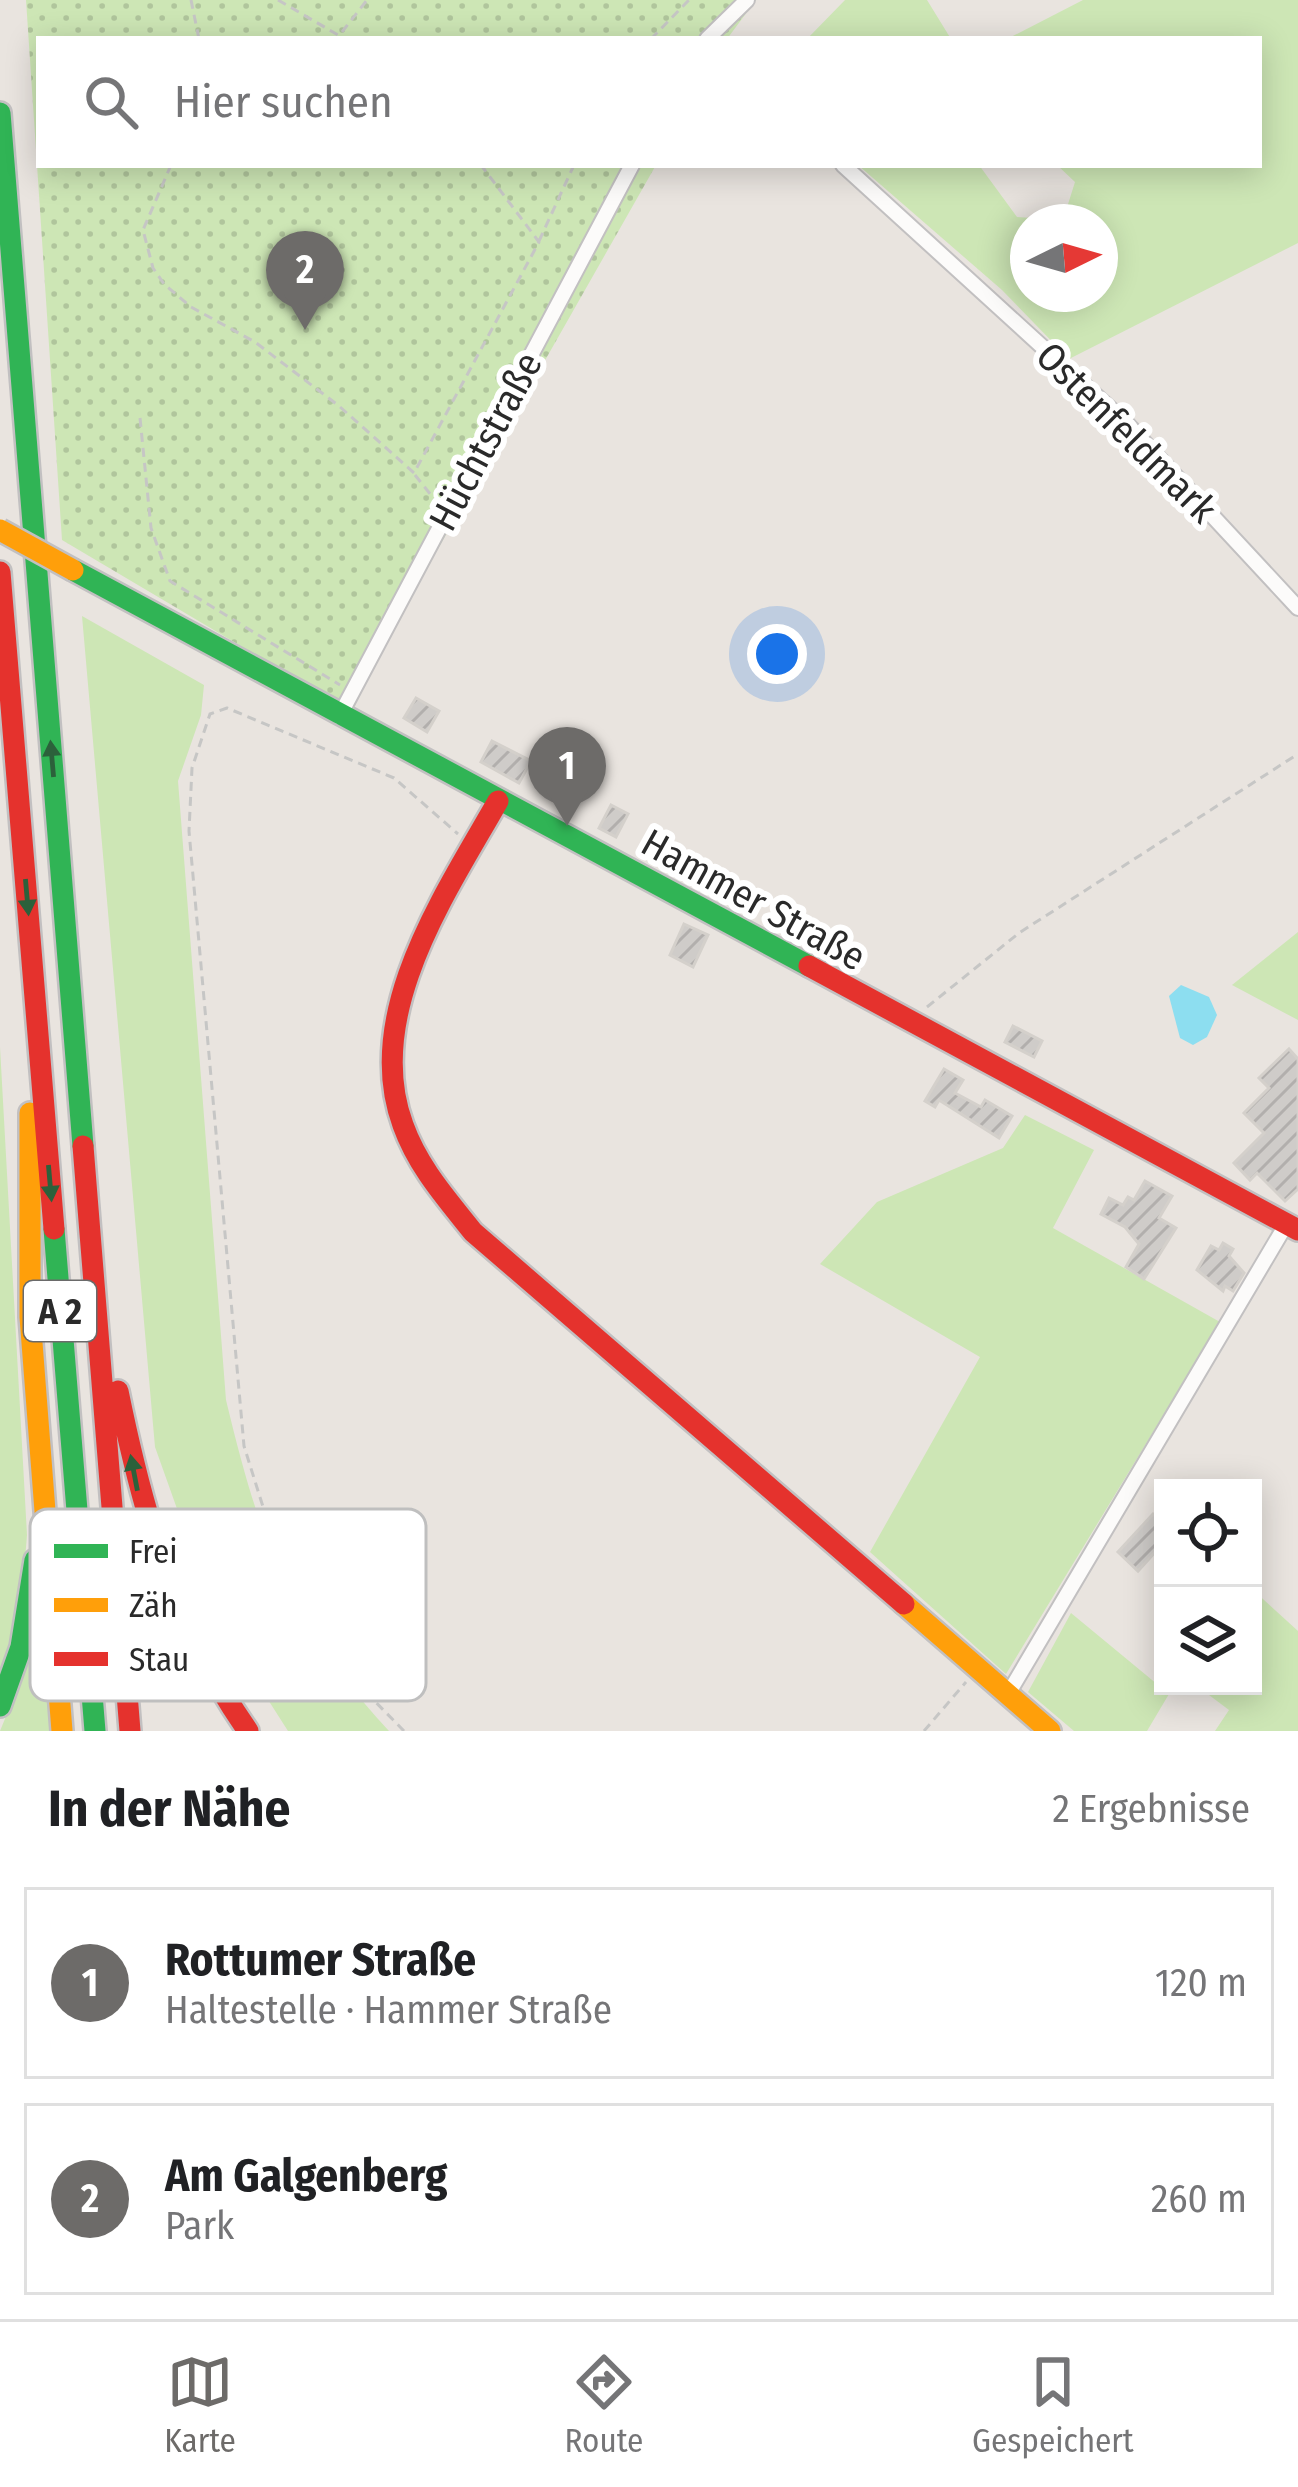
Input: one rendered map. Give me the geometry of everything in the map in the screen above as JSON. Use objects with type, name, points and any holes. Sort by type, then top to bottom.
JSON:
[{"type":"main road","name":"A 2","points":[[0,112],[113,1509]]},
{"type":"main road","name":"Hammer Straße","points":[[0,530],[338,717],[1293,1226]]},
{"type":"main road","name":"A 2","points":[[0,572],[77,1509]]},
{"type":"main road","points":[[498,801],[419,945],[392,1024],[394,1097],[402,1130],[423,1173],[473,1232],[1050,1731]]},
{"type":"main road","points":[[37,1025],[28,1132],[29,1226],[45,1509]]},
{"type":"main road","points":[[93,1261],[142,1509]]},
{"type":"main road","points":[[40,1509],[43,1484]]},
{"type":"main road","points":[[0,1706],[21,1647],[30,1603]]},
{"type":"main road","points":[[60,1701],[62,1731]]},
{"type":"main road","name":"A 2","points":[[93,1701],[95,1731]]},
{"type":"main road","name":"A 2","points":[[128,1701],[130,1731]]},
{"type":"main road","points":[[228,1701],[248,1731]]},
{"type":"street","points":[[710,36],[747,0]]},
{"type":"street","name":"Hüchtstraße","points":[[338,717],[630,168]]},
{"type":"street","name":"Ostenfeldmark","points":[[846,168],[1127,425],[1298,608]]},
{"type":"street","name":"Hammer Straße","points":[[1008,1694],[1293,1226]]},
{"type":"path","points":[[191,0],[198,36]]},
{"type":"path","points":[[278,0],[343,36]]},
{"type":"path","points":[[341,33],[367,0]]},
{"type":"path","points":[[653,36],[689,0]]},
{"type":"path","points":[[170,168],[143,230],[153,268],[164,284],[191,307],[255,342],[340,406],[414,473],[446,514]]},
{"type":"path","points":[[483,168],[538,242]]},
{"type":"path","points":[[414,473],[573,168]]},
{"type":"path","points":[[140,418],[151,528],[170,581],[352,692]]},
{"type":"path","points":[[264,1509],[244,1446],[189,831],[192,767],[210,714],[227,708],[394,778],[434,817],[475,844]]},
{"type":"path","points":[[908,1023],[1018,932],[1298,754]]},
{"type":"path","points":[[924,1731],[977,1670]]},
{"type":"path","points":[[375,1701],[404,1731]]},
{"type":"green space","points":[[26,0],[756,0],[729,36],[36,36],[36,150]]},
{"type":"green space","points":[[845,0],[927,0],[949,36],[810,36]]},
{"type":"green space","points":[[1083,0],[1298,0],[1298,243],[1069,359],[1023,312],[1118,312],[1118,204],[1068,204],[1075,182],[1060,168],[1262,168],[1262,36],[1013,36]]},
{"type":"green space","points":[[37,168],[654,168],[347,709],[62,540]]},
{"type":"green space","points":[[861,168],[981,168],[1010,207],[1010,298]]},
{"type":"green space","points":[[82,616],[204,685],[201,715],[178,781],[226,1400],[256,1509],[177,1509],[155,1447]]},
{"type":"green space","points":[[1298,932],[1298,1020],[1232,985]]},
{"type":"green space","points":[[0,1047],[27,1535],[21,1608],[0,1686]]},
{"type":"green space","points":[[1025,1115],[1094,1150],[1053,1228],[1220,1322],[1006,1674],[870,1552],[980,1357],[820,1264],[877,1202],[1003,1148]]},
{"type":"green space","points":[[1262,1598],[1298,1631],[1298,1731],[1215,1731],[1229,1710],[1209,1695],[1262,1695]]},
{"type":"green space","points":[[1071,1613],[1154,1682],[1154,1695],[1168,1695],[1147,1731],[1074,1731],[1028,1692]]},
{"type":"green space","points":[[30,1638],[30,1701],[50,1701],[53,1731],[0,1731],[24,1672]]},
{"type":"green space","points":[[269,1701],[364,1701],[389,1731],[288,1731]]},
{"type":"water","points":[[1181,985],[1209,997],[1217,1015],[1207,1037],[1193,1045],[1180,1038],[1169,996]]},
{"type":"building","points":[[416,698],[439,711],[427,732],[404,718]]},
{"type":"building","points":[[492,741],[531,761],[519,783],[481,762]]},
{"type":"building","points":[[562,760],[580,785],[573,790],[577,795],[566,803],[544,773]]},
{"type":"building","points":[[611,805],[628,814],[616,837],[599,828]]},
{"type":"building","points":[[684,924],[708,935],[693,967],[670,955]]},
{"type":"building","points":[[1013,1026],[1042,1041],[1034,1057],[1005,1042]]},
{"type":"building","points":[[1289,1049],[1298,1059],[1298,1189],[1285,1201],[1257,1173],[1250,1180],[1234,1163],[1264,1133],[1244,1113],[1269,1088],[1259,1078]]},
{"type":"building","points":[[944,1069],[963,1080],[955,1093],[981,1107],[985,1100],[1012,1116],[999,1138],[939,1100],[935,1107],[925,1101]]},
{"type":"building","points":[[1145,1181],[1172,1196],[1159,1218],[1176,1228],[1144,1279],[1126,1267],[1139,1244],[1125,1227],[1101,1214],[1109,1198],[1123,1205],[1128,1197],[1134,1200]]},
{"type":"building","points":[[1223,1243],[1233,1249],[1229,1256],[1244,1273],[1233,1291],[1225,1286],[1223,1291],[1197,1270],[1211,1246],[1219,1250]]},
{"type":"building","points":[[1154,1515],[1154,1553],[1138,1571],[1118,1552]]},
{"type":"traffic: fast","points":[[0,113],[83,1146]]},
{"type":"traffic: fast","points":[[73,570],[809,966]]},
{"type":"traffic: fast","points":[[54,1229],[77,1509]]},
{"type":"traffic: fast","points":[[0,1706],[21,1647],[30,1591]]},
{"type":"traffic: fast","points":[[93,1701],[95,1731]]},
{"type":"traffic: slow","points":[[0,530],[73,570]]},
{"type":"traffic: slow","points":[[30,1113],[30,1317],[45,1509]]},
{"type":"traffic: slow","points":[[904,1604],[1050,1731]]},
{"type":"traffic: slow","points":[[60,1701],[62,1731]]},
{"type":"traffic: jam","points":[[0,572],[54,1229]]},
{"type":"traffic: jam","points":[[498,801],[434,915],[401,998],[393,1040],[393,1083],[416,1155],[473,1232],[904,1604]]},
{"type":"traffic: jam","points":[[809,966],[1298,1230]]},
{"type":"traffic: jam","points":[[83,1146],[112,1509]]},
{"type":"traffic: jam","points":[[118,1391],[147,1509]]},
{"type":"traffic: jam","points":[[128,1701],[130,1731]]},
{"type":"traffic: jam","points":[[228,1701],[248,1731]]},
{"type":"place","name":"Am Galgenberg","points":[[305,330]]},
{"type":"place","name":"Rottumer Straße","points":[[567,826]]}]
